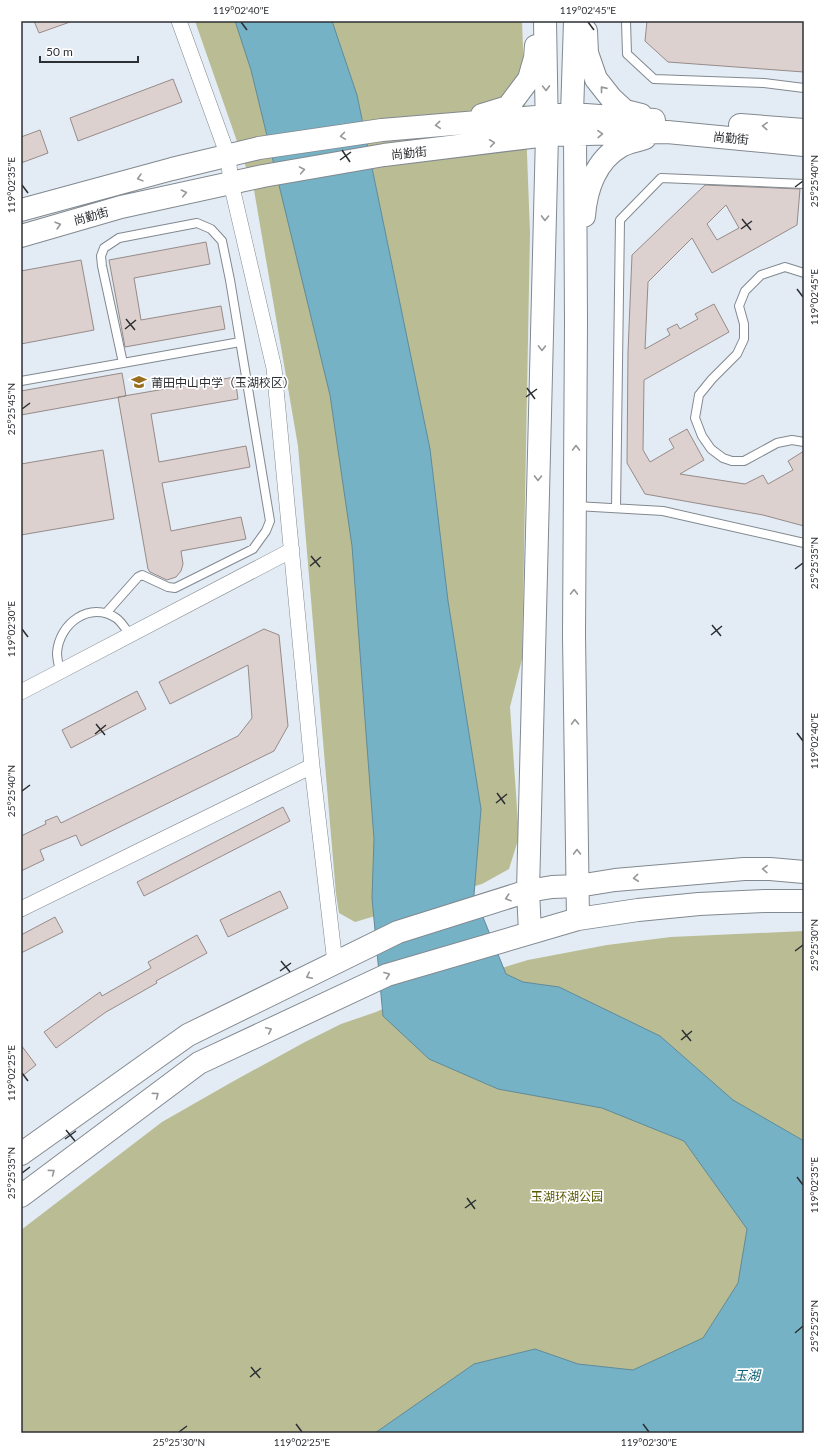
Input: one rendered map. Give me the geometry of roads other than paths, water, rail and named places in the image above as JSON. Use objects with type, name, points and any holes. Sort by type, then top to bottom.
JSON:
[{"type":"main road","points":[[461,123],[508,106],[530,79],[535,58],[539,21]]},
{"type":"main road","points":[[530,932],[528,891],[547,126],[545,21]]},
{"type":"main road","points":[[575,21],[574,124],[576,323],[574,635],[578,918]]},
{"type":"main road","points":[[585,21],[587,53],[596,80],[611,98],[625,111],[663,126]]},
{"type":"main road","name":"尚勤街","points":[[21,210],[172,169],[259,148],[382,130],[461,123],[547,126]]},
{"type":"main road","name":"尚勤街","points":[[21,236],[122,207],[263,176],[384,156],[547,126],[574,124],[773,126],[804,130]]},
{"type":"main road","name":"尚勤街","points":[[663,126],[804,145]]},
{"type":"main road","points":[[576,323],[585,204],[594,174],[607,156],[622,145],[663,126]]},
{"type":"main road","points":[[21,1154],[188,1035],[398,932],[528,891],[558,886],[578,886],[622,879],[744,869],[770,869],[804,872]]},
{"type":"main road","points":[[21,1196],[199,1063],[387,975],[578,918],[699,904],[804,901]]},
{"type":"street","points":[[179,21],[228,156],[231,183],[274,368],[312,766],[335,963]]},
{"type":"street","points":[[21,692],[292,550]]},
{"type":"street","points":[[21,909],[312,766]]},
{"type":"lane","points":[[626,21],[627,54],[654,80],[764,83],[804,88]]},
{"type":"lane","points":[[616,508],[620,220],[661,178],[804,184]]},
{"type":"lane","points":[[106,613],[138,577],[142,575],[168,588],[175,588],[253,549],[266,531],[270,521],[222,240],[211,229],[197,223],[119,238],[104,248],[101,256],[102,266],[124,363]]},
{"type":"lane","points":[[804,273],[785,267],[761,275],[744,291],[739,306],[744,324],[744,339],[737,354],[698,395],[695,418],[702,436],[711,449],[723,458],[732,461],[744,461],[777,443],[792,440],[804,442]]},
{"type":"lane","points":[[21,381],[240,342]]},
{"type":"lane","points":[[575,506],[663,511],[804,543]]},
{"type":"lane","points":[[60,672],[57,654],[60,642],[67,627],[75,618],[96,612],[106,613],[118,619],[130,635]]},
{"type":"water","name":"玉湖","points":[[235,21],[332,21],[357,95],[430,449],[448,601],[481,809],[474,895],[506,974],[523,982],[559,987],[660,1036],[733,1100],[804,1141],[804,1433],[375,1433],[474,1364],[535,1349],[578,1364],[633,1370],[703,1338],[738,1283],[747,1229],[684,1141],[602,1108],[498,1089],[429,1059],[383,1016],[372,898],[374,839],[352,546],[330,395],[251,70]]},
{"type":"place","name":"莆田中山中学（玉湖校区）","points":[[139,382]]},
{"type":"park label","name":"玉湖环湖公园","points":[[567,1196]]}]
